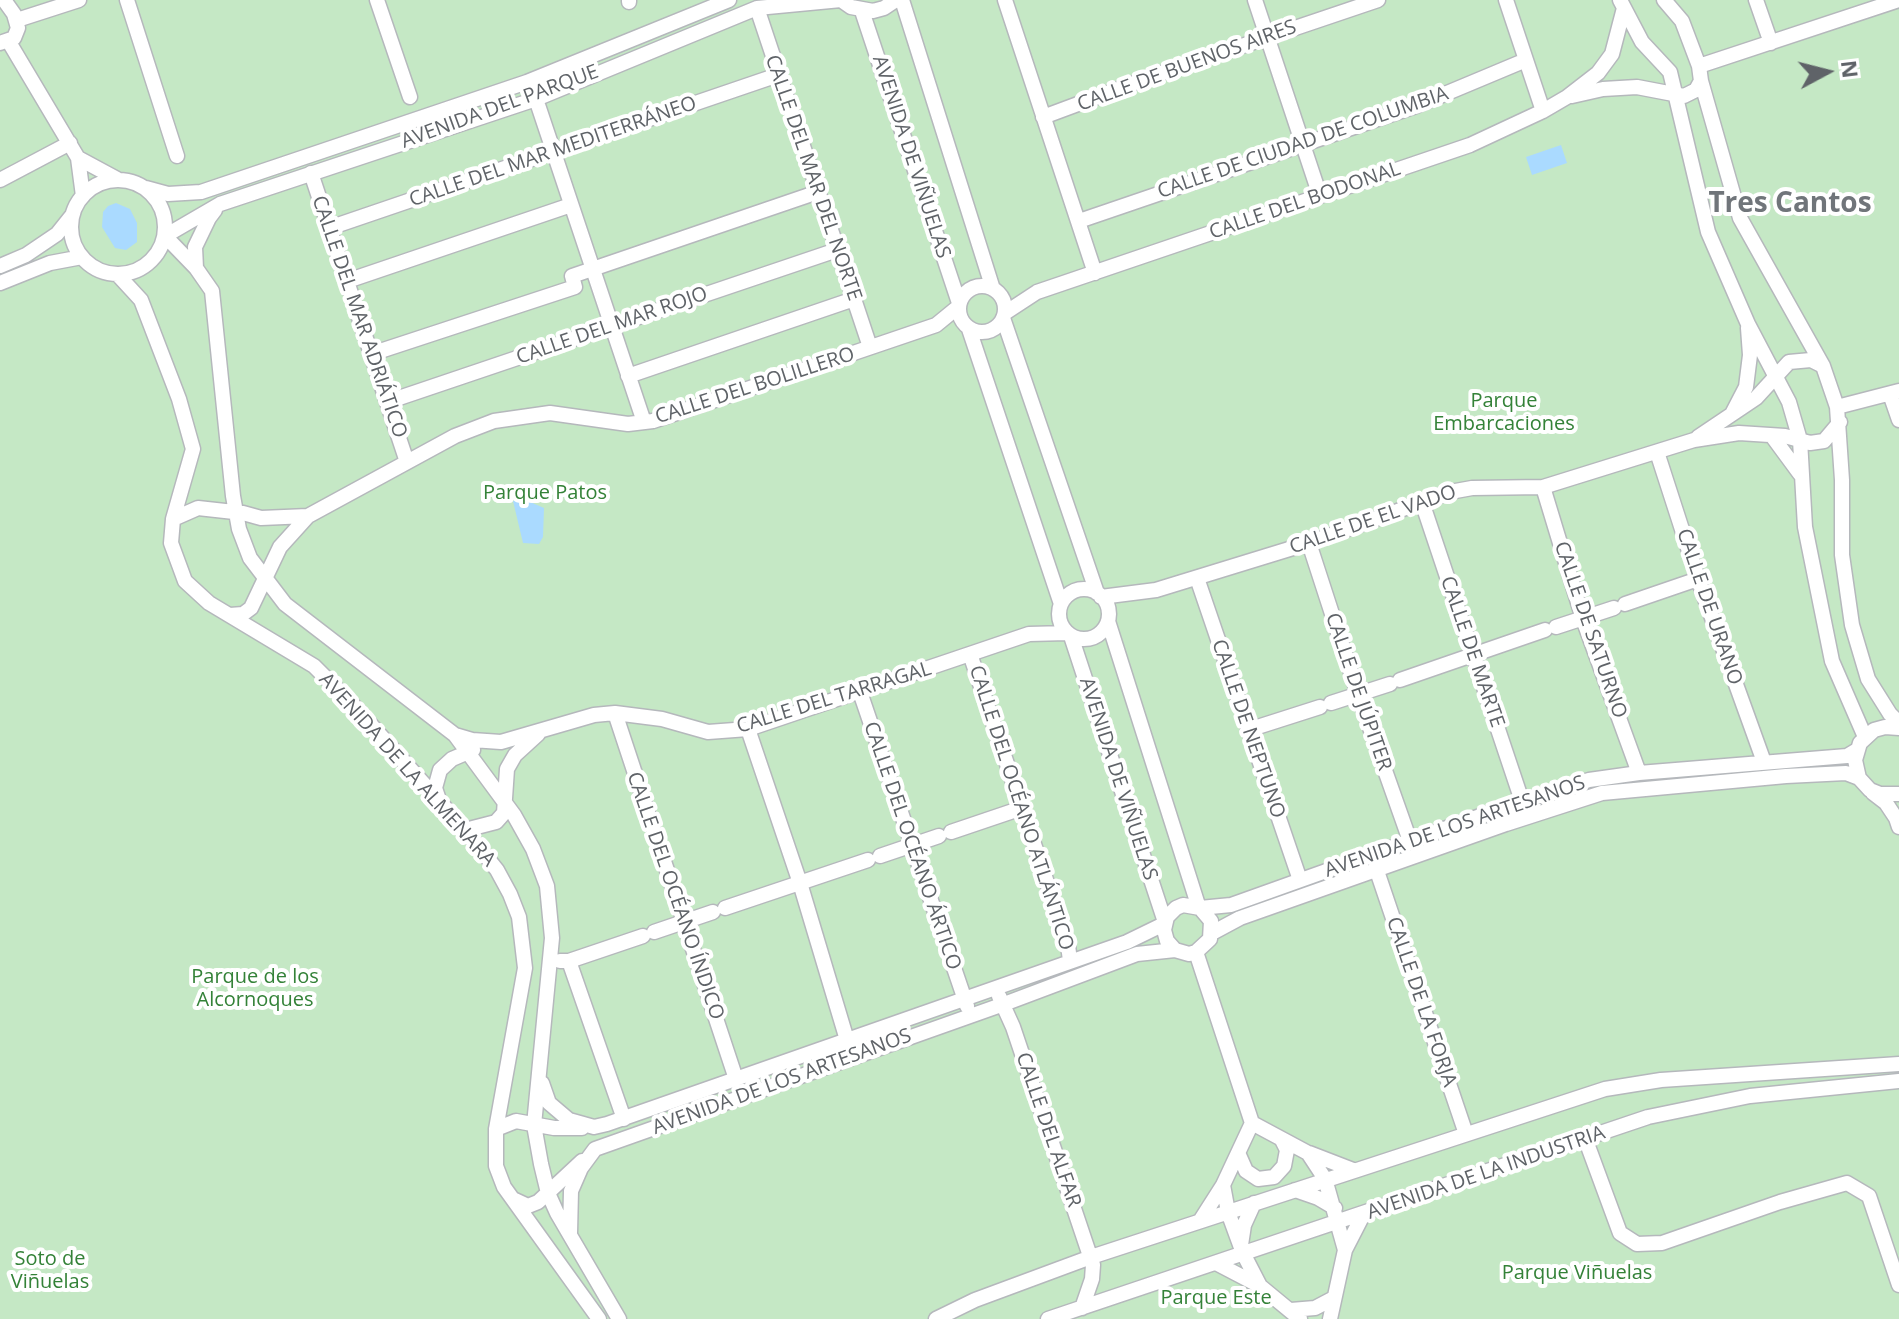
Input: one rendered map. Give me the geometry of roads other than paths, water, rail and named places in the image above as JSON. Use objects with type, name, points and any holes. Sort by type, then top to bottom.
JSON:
[{"type":"street","points":[[4,0],[17,20],[16,34],[4,42],[78,158],[83,196]]},
{"type":"street","points":[[17,20],[79,0]]},
{"type":"street","points":[[127,0],[177,156]]},
{"type":"street","points":[[377,0],[410,97]]},
{"type":"street","name":"AVENIDA DEL PARQUE","points":[[146,188],[168,194],[201,192],[527,82],[729,0]]},
{"type":"street","points":[[841,0],[862,11],[884,8],[899,0]]},
{"type":"street","name":"AVENIDA DEL PARQUE","points":[[165,236],[220,204],[536,99],[757,8],[841,0]]},
{"type":"street","name":"AVENIDA DE VIÑUELAS","points":[[899,0],[996,291]]},
{"type":"street","points":[[1022,0],[1006,3],[1095,273]]},
{"type":"street","points":[[1255,0],[1320,196]]},
{"type":"street","name":"CALLE DE BUENOS AIRES","points":[[1043,117],[1267,36],[1378,0]]},
{"type":"street","points":[[1506,0],[1543,111]]},
{"type":"street","points":[[1664,0],[1682,21],[1740,218],[1823,366],[1838,414],[1842,555],[1852,625],[1868,679],[1899,726]]},
{"type":"street","points":[[1756,0],[1771,43]]},
{"type":"street","points":[[1700,74],[1771,43],[1899,0]]},
{"type":"street","points":[[1623,3],[1642,42],[1670,72],[1708,232],[1748,324],[1789,402],[1800,440],[1805,527],[1832,661],[1865,737]]},
{"type":"street","name":"CALLE DEL BODONAL","points":[[1004,316],[1037,292],[1470,145],[1543,111],[1598,73],[1612,54],[1623,3]]},
{"type":"street","name":"CALLE DEL MAR DEL NORTE","points":[[757,8],[870,347]]},
{"type":"street","name":"AVENIDA DE VIÑUELAS","points":[[862,11],[958,305]]},
{"type":"street","name":"CALLE DE CIUDAD DE COLUMBIA","points":[[1079,221],[1416,106],[1526,60]]},
{"type":"street","points":[[1676,96],[1696,90],[1700,74]]},
{"type":"street","name":"CALLE DEL MAR MEDITERRÁNEO","points":[[329,228],[778,75]]},
{"type":"street","name":"CALLE DEL BODONAL","points":[[1567,97],[1603,89],[1637,87],[1676,96]]},
{"type":"street","points":[[536,99],[644,422]]},
{"type":"street","points":[[0,180],[70,143]]},
{"type":"street","points":[[73,213],[71,229],[74,244],[92,267],[105,273],[132,273],[144,267],[155,258],[165,236],[166,221],[162,208],[146,188],[132,181],[117,179],[78,158]]},
{"type":"street","name":"CALLE DEL MAR ADRIÁTICO","points":[[311,173],[407,462]]},
{"type":"street","points":[[0,266],[26,255],[57,234],[83,196],[101,183],[117,179]]},
{"type":"street","points":[[371,354],[575,287],[572,276],[818,192]]},
{"type":"street","points":[[196,268],[195,247],[209,218],[220,204]]},
{"type":"street","points":[[347,281],[571,205]]},
{"type":"street","name":"AVENIDA DE LA ALMENARA","points":[[165,236],[196,268],[212,291],[236,512],[250,558],[285,604],[455,735],[533,849],[547,886],[552,938],[534,1125],[548,1193],[619,1319]]},
{"type":"street","name":"CALLE DEL MAR ROJO","points":[[387,402],[837,250]]},
{"type":"street","points":[[0,283],[50,263],[82,257]]},
{"type":"street","name":"AVENIDA DE LA ALMENARA","points":[[118,275],[141,300],[179,399],[193,449],[173,519],[171,543],[185,581],[209,603],[314,666],[465,830],[497,870],[510,894],[519,917],[525,968],[496,1129],[496,1166],[504,1187],[599,1319]]},
{"type":"street","points":[[936,325],[958,305],[968,290],[976,286],[996,291],[1005,306],[1004,316],[1108,618],[1105,628],[1093,637],[1085,639],[1069,634],[1060,623],[1060,607],[958,305]]},
{"type":"street","name":"CALLE DEL BODONAL","points":[[996,291],[1037,292]]},
{"type":"street","points":[[628,376],[854,299]]},
{"type":"street","points":[[936,325],[967,328],[975,332],[991,331],[1004,316]]},
{"type":"street","points":[[1731,416],[1746,387],[1750,355],[1748,324]]},
{"type":"street","name":"CALLE DEL BOLILLERO","points":[[308,516],[455,436],[494,421],[550,413],[618,424],[644,422],[797,374],[936,325]]},
{"type":"street","points":[[1694,440],[1756,398],[1789,362],[1811,360],[1823,366]]},
{"type":"street","points":[[1694,440],[1739,433],[1810,443],[1824,441],[1838,414],[1895,392],[1899,420]]},
{"type":"street","points":[[1772,436],[1802,478]]},
{"type":"street","name":"CALLE DE EL VADO","points":[[1147,593],[1472,488],[1543,487],[1694,440]]},
{"type":"street","name":"CALLE DE URANO","points":[[1657,452],[1698,579],[1764,762]]},
{"type":"street","name":"CALLE DE SATURNO","points":[[1543,487],[1583,619],[1639,773]]},
{"type":"street","name":"CALLE DE MARTE","points":[[1422,502],[1522,801]]},
{"type":"street","points":[[173,519],[198,508],[261,518],[308,516]]},
{"type":"street","points":[[229,615],[243,614],[251,608],[280,547],[308,516]]},
{"type":"street","name":"CALLE DE JÚPITER","points":[[1309,543],[1410,841]]},
{"type":"street","name":"CALLE DE NEPTUNO","points":[[1197,578],[1300,880]]},
{"type":"street","points":[[1248,730],[1698,579]]},
{"type":"street","points":[[1060,607],[1070,593],[1077,590],[1099,595],[1147,593]]},
{"type":"street","points":[[1108,618],[1147,593]]},
{"type":"street","name":"CALLE DEL TARRAGAL","points":[[1029,634],[1060,607]]},
{"type":"street","name":"AVENIDA DE VIÑUELAS","points":[[1108,618],[1200,908]]},
{"type":"street","name":"CALLE DEL TARRAGAL","points":[[467,752],[594,715],[615,713],[662,719],[708,732],[748,729],[1029,634],[1069,634]]},
{"type":"street","name":"AVENIDA DE VIÑUELAS","points":[[1069,634],[1165,923]]},
{"type":"street","name":"CALLE DEL OCÉANO ATLÁNTICO","points":[[970,654],[1071,954],[1070,961]]},
{"type":"street","name":"CALLE DEL OCÉANO ÁRTICO","points":[[860,692],[964,999]]},
{"type":"street","name":"CALLE DEL OCÉANO ÍNDICO","points":[[615,713],[736,1079]]},
{"type":"street","points":[[1899,726],[1885,727],[1865,737],[1857,750],[1856,769],[1859,778],[1886,803],[1899,827]]},
{"type":"street","points":[[748,729],[800,883],[847,1040]]},
{"type":"street","name":"CALLE DEL TARRAGAL","points":[[503,801],[507,769],[515,755],[542,730]]},
{"type":"street","name":"CALLE DEL TARRAGAL","points":[[455,735],[501,742]]},
{"type":"street","name":"AVENIDA DE LOS ARTESANOS","points":[[1200,908],[1231,905],[1589,780],[1847,756],[1857,750]]},
{"type":"street","points":[[439,800],[435,788],[440,770],[452,759],[467,752]]},
{"type":"street","name":"AVENIDA DE LOS ARTESANOS","points":[[1212,933],[1240,918],[1602,793],[1786,776],[1846,773],[1859,778]]},
{"type":"street","points":[[1870,790],[1880,794],[1899,794]]},
{"type":"street","points":[[465,830],[496,822],[504,813],[503,801]]},
{"type":"street","points":[[552,960],[569,961],[1022,808]]},
{"type":"street","name":"CALLE DE LA FORJA","points":[[1377,871],[1466,1134]]},
{"type":"street","points":[[1192,905],[1200,908],[1209,916],[1212,933],[1207,945],[1189,954],[1175,950],[1167,941],[1165,923],[1176,908],[1192,905]]},
{"type":"street","name":"AVENIDA DE LOS ARTESANOS","points":[[496,1129],[516,1121],[534,1125],[594,1127],[624,1119],[1127,942],[1165,923]]},
{"type":"street","name":"AVENIDA DE LOS ARTESANOS","points":[[548,1193],[595,1149],[1137,954],[1175,950]]},
{"type":"street","points":[[1196,952],[1252,1123],[1239,1155],[1200,1221]]},
{"type":"street","points":[[569,961],[624,1119]]},
{"type":"street","points":[[995,989],[1004,1004]]},
{"type":"street","points":[[964,999],[970,1015]]},
{"type":"street","name":"CALLE DEL ALFAR","points":[[1004,1004],[1091,1257]]},
{"type":"street","name":"AVENIDA DE LA INDUSTRIA","points":[[936,1319],[975,1300],[1091,1257],[1605,1089],[1661,1080],[1899,1064]]},
{"type":"street","points":[[540,1071],[546,1095],[555,1110],[569,1120],[594,1127]]},
{"type":"street","name":"AVENIDA DE LA INDUSTRIA","points":[[1048,1319],[1216,1263],[1242,1250],[1336,1216],[1363,1215],[1648,1117],[1750,1096],[1899,1081]]},
{"type":"street","points":[[1252,1123],[1308,1153],[1353,1170]]},
{"type":"street","points":[[1585,1138],[1620,1233],[1637,1244],[1662,1243],[1780,1202],[1847,1183],[1869,1196],[1899,1285]]},
{"type":"street","points":[[1239,1155],[1246,1171],[1258,1179],[1274,1177],[1284,1166],[1287,1150],[1282,1140]]},
{"type":"street","points":[[570,1233],[571,1191],[581,1168],[595,1149]]},
{"type":"street","points":[[1308,1153],[1325,1179],[1345,1250]]},
{"type":"street","points":[[1223,1185],[1228,1212],[1260,1286]]},
{"type":"street","points":[[1295,1190],[1318,1198],[1336,1216]]},
{"type":"street","points":[[513,1199],[528,1206],[548,1193]]},
{"type":"street","points":[[1242,1250],[1244,1225],[1254,1203]]},
{"type":"street","points":[[1330,1319],[1345,1250],[1363,1215]]},
{"type":"street","points":[[1082,1308],[1092,1279],[1091,1257]]},
{"type":"street","points":[[1216,1263],[1260,1286],[1296,1315],[1334,1298]]},
{"type":"water","points":[[1561,145],[1567,163],[1532,175],[1526,157]]},
{"type":"water","points":[[116,203],[130,209],[137,223],[137,242],[126,250],[115,248],[102,227],[103,212]]},
{"type":"water","points":[[513,501],[528,501],[544,508],[543,537],[539,544],[523,543]]},
{"type":"district","name":"Tres Cantos","points":[[1790,204]]},
{"type":"park label","name":"Parque Embarcaciones","points":[[1504,412]]},
{"type":"park label","name":"Parque Patos","points":[[545,493]]},
{"type":"park label","name":"Parque de los Alcornoques","points":[[255,988]]},
{"type":"park label","name":"Soto de Viñuelas","points":[[50,1270]]},
{"type":"park label","name":"Parque Viñuelas","points":[[1577,1273]]},
{"type":"park label","name":"Parque Este","points":[[1216,1298]]}]
